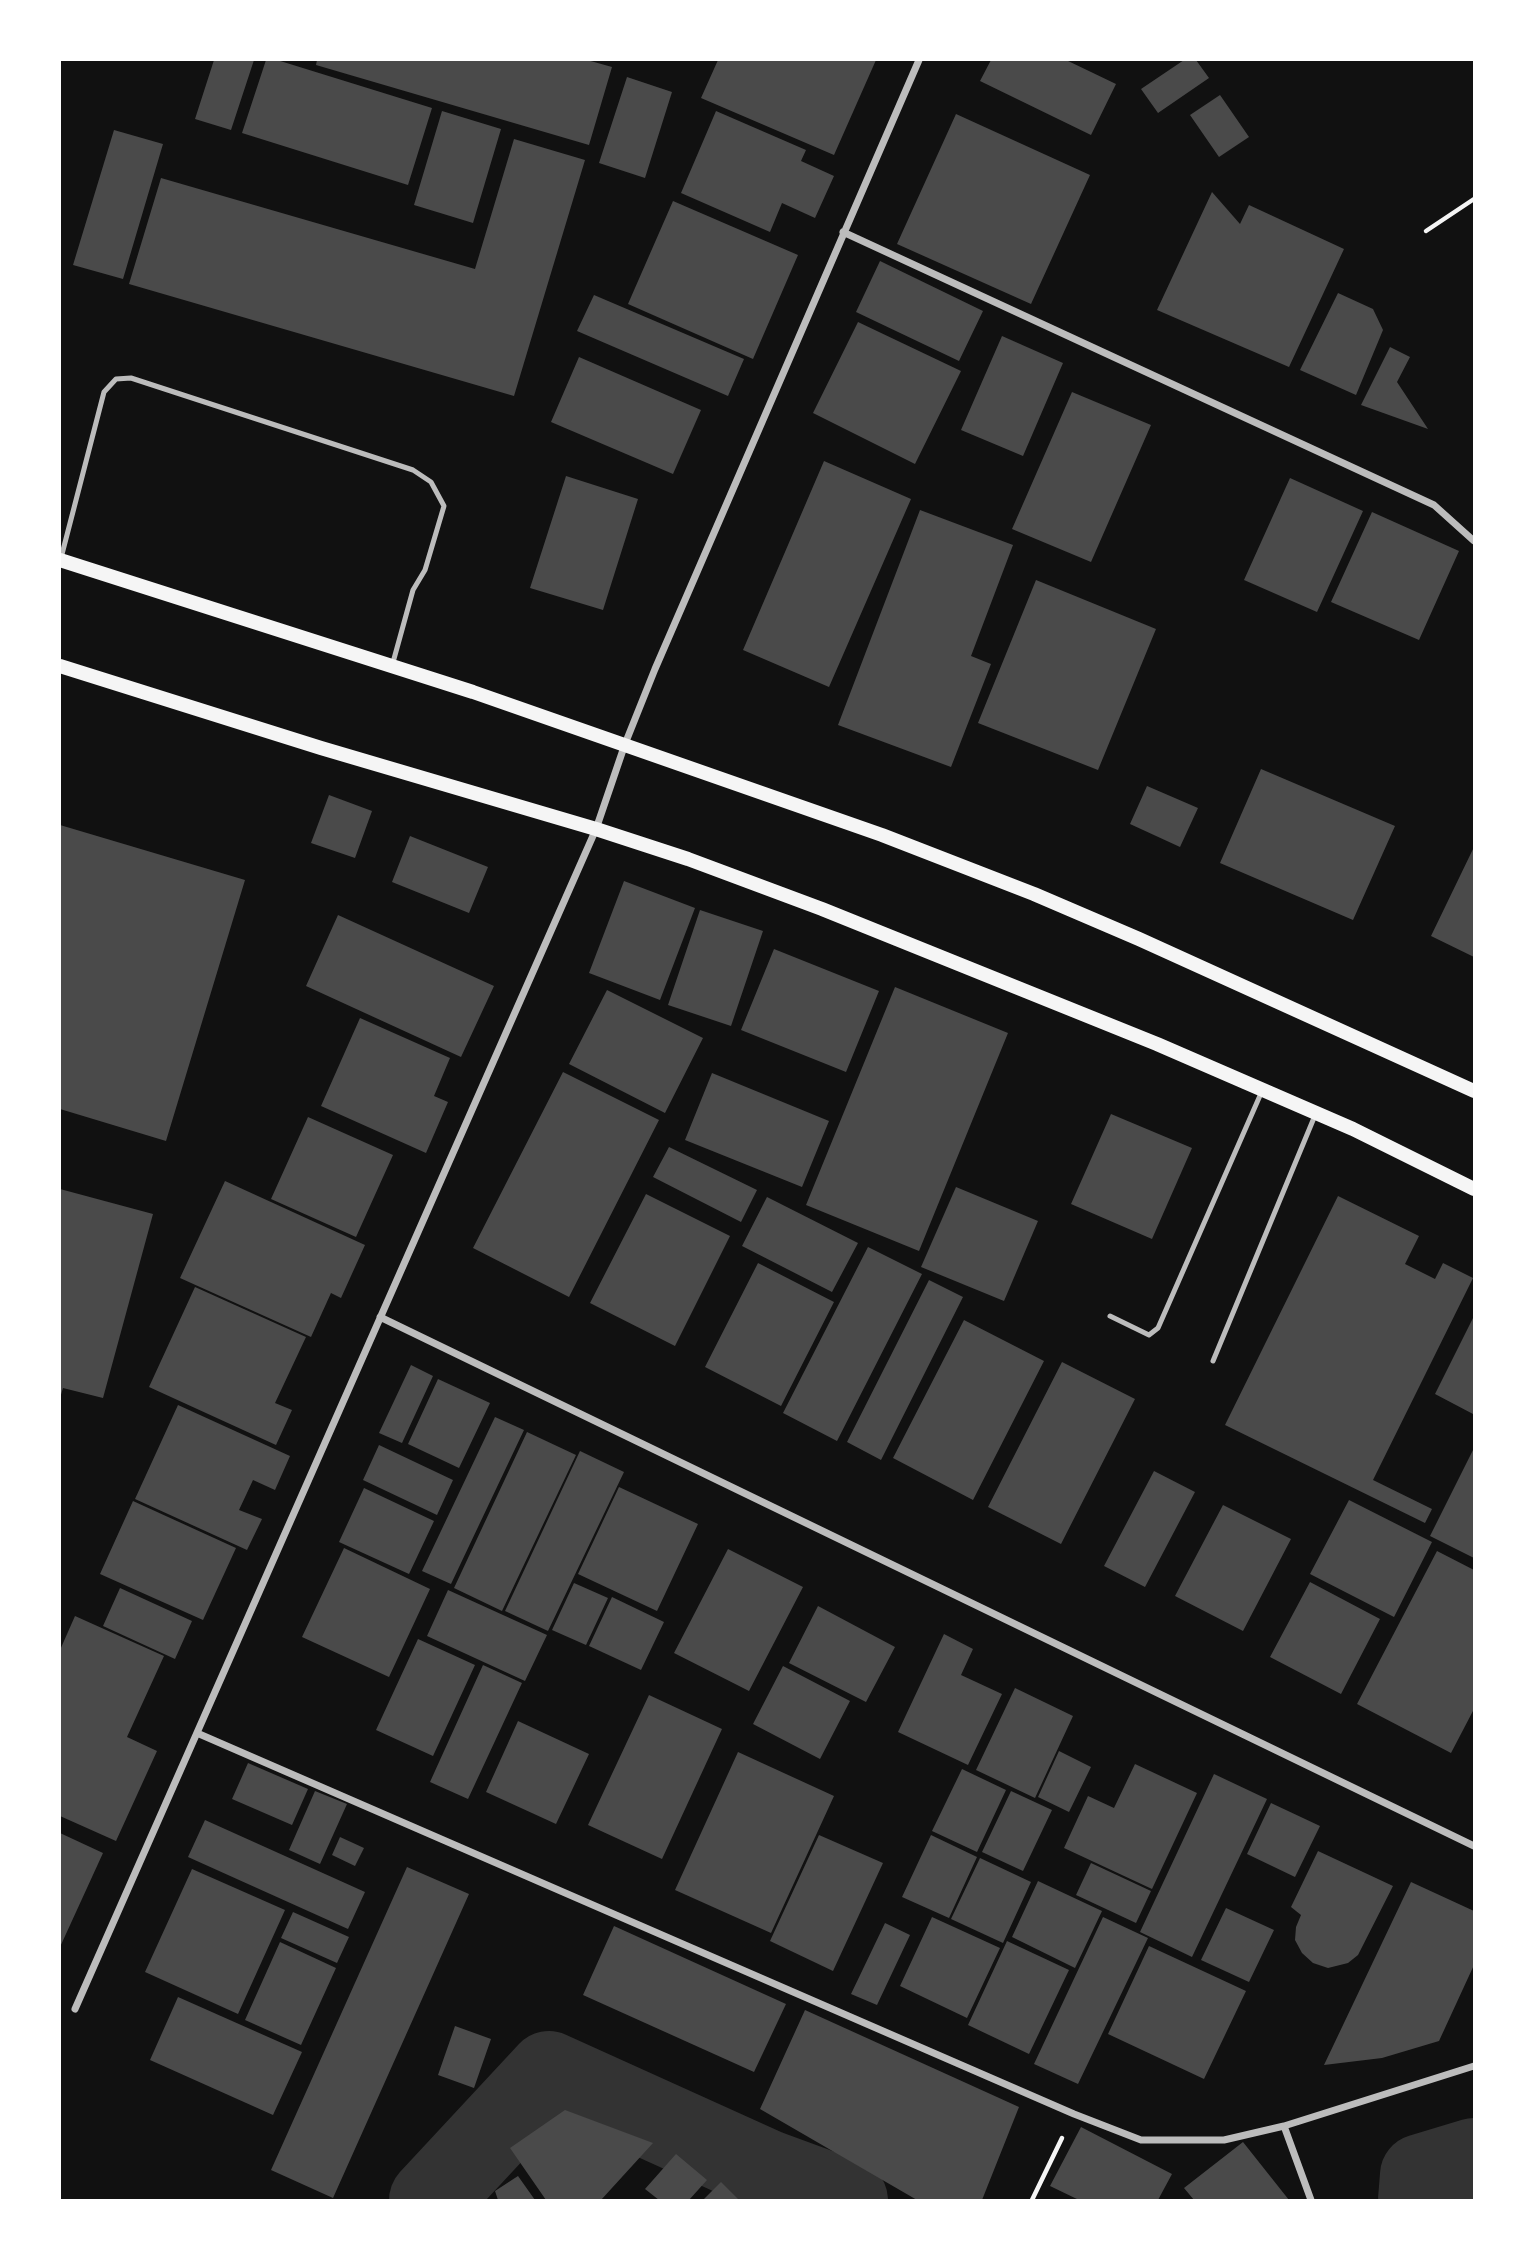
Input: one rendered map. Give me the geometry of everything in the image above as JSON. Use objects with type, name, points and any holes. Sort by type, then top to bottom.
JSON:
[{"type":"main road","points":[[60,561],[392,666],[625,744],[882,835],[1034,894],[1139,939],[1475,1091]]},
{"type":"main road","points":[[60,666],[688,859],[835,914],[1157,1044],[1316,1113],[1475,1189]]},
{"type":"street","points":[[75,2009],[596,829],[625,744],[655,669],[919,60]]},
{"type":"street","points":[[843,232],[1434,505],[1475,541]]},
{"type":"street","points":[[380,1317],[1475,1846]]},
{"type":"street","points":[[197,1733],[1073,2114],[1141,2140],[1224,2140],[1284,2126],[1475,2066]]},
{"type":"street","points":[[1284,2126],[1311,2200]]},
{"type":"lane","points":[[60,561],[104,392],[116,379],[131,379],[144,383],[413,470],[431,482],[444,506],[425,570],[413,590],[392,666]]},
{"type":"lane","points":[[1110,1316],[1149,1335],[1158,1328],[1262,1091]]},
{"type":"lane","points":[[1213,1361],[1316,1113]]},
{"type":"path","points":[[1426,231],[1475,199]]},
{"type":"path","points":[[1032,2199],[1073,2114]]},
{"type":"building","points":[[214,60],[254,60],[231,130],[195,119]]},
{"type":"building","points":[[266,60],[277,60],[432,108],[408,185],[242,133]]},
{"type":"building","points":[[317,60],[587,60],[612,67],[589,145],[316,65]]},
{"type":"building","points":[[718,60],[876,60],[834,155],[701,98]]},
{"type":"building","points":[[991,60],[1066,60],[1116,84],[1091,135],[980,81]]},
{"type":"building","points":[[1184,60],[1196,60],[1209,78],[1158,113],[1141,89]]},
{"type":"building","points":[[627,77],[672,92],[645,178],[599,163]]},
{"type":"building","points":[[1220,95],[1249,137],[1219,157],[1190,115]]},
{"type":"building","points":[[442,111],[501,129],[473,223],[414,205]]},
{"type":"building","points":[[716,111],[806,150],[801,161],[834,176],[815,218],[782,203],[770,232],[681,193]]},
{"type":"building","points":[[956,114],[1090,175],[1031,304],[897,244]]},
{"type":"building","points":[[114,130],[163,144],[123,279],[73,265]]},
{"type":"building","points":[[514,139],[585,160],[514,396],[129,284],[161,178],[475,269]]},
{"type":"building","points":[[1212,192],[1240,224],[1249,205],[1344,249],[1289,367],[1157,310]]},
{"type":"building","points":[[673,201],[798,255],[753,359],[628,304]]},
{"type":"building","points":[[880,261],[983,311],[959,361],[856,312]]},
{"type":"building","points":[[1338,293],[1373,309],[1383,330],[1356,395],[1300,370]]},
{"type":"building","points":[[594,295],[744,359],[728,396],[577,331]]},
{"type":"building","points":[[858,322],[961,371],[915,464],[813,413]]},
{"type":"building","points":[[1002,336],[1063,363],[1023,456],[961,430]]},
{"type":"building","points":[[1390,347],[1410,357],[1397,382],[1428,429],[1361,405]]},
{"type":"building","points":[[579,357],[701,410],[673,474],[551,422]]},
{"type":"building","points":[[1072,392],[1151,425],[1091,562],[1012,529]]},
{"type":"building","points":[[824,461],[911,499],[829,687],[743,650]]},
{"type":"building","points":[[566,476],[638,499],[603,610],[530,588]]},
{"type":"building","points":[[1290,478],[1363,511],[1317,612],[1244,580]]},
{"type":"building","points":[[920,510],[1013,545],[971,656],[991,664],[951,767],[838,725]]},
{"type":"building","points":[[1372,512],[1459,551],[1419,640],[1331,602]]},
{"type":"building","points":[[1036,580],[1156,629],[1098,770],[978,723]]},
{"type":"building","points":[[1261,769],[1395,826],[1353,920],[1220,863]]},
{"type":"building","points":[[1147,786],[1198,808],[1180,847],[1130,824]]},
{"type":"building","points":[[329,795],[372,811],[355,858],[311,843]]},
{"type":"building","points":[[60,825],[245,880],[166,1141],[60,1109]]},
{"type":"building","points":[[410,836],[488,867],[469,913],[392,882]]},
{"type":"building","points":[[1474,847],[1474,957],[1431,936]]},
{"type":"building","points":[[624,881],[695,908],[660,1000],[589,973]]},
{"type":"building","points":[[700,910],[763,931],[731,1026],[668,1005]]},
{"type":"building","points":[[338,915],[494,986],[461,1057],[306,986]]},
{"type":"building","points":[[774,949],[879,991],[846,1072],[741,1030]]},
{"type":"building","points":[[895,987],[1008,1033],[919,1251],[806,1205]]},
{"type":"building","points":[[607,990],[703,1038],[665,1113],[569,1064]]},
{"type":"building","points":[[360,1018],[450,1058],[434,1096],[448,1102],[426,1153],[321,1106]]},
{"type":"building","points":[[563,1072],[659,1120],[569,1297],[473,1248]]},
{"type":"building","points":[[712,1073],[829,1121],[802,1187],[685,1140]]},
{"type":"building","points":[[1111,1114],[1192,1148],[1152,1239],[1071,1204]]},
{"type":"building","points":[[308,1117],[393,1155],[356,1237],[271,1199]]},
{"type":"building","points":[[669,1147],[757,1190],[741,1222],[653,1177]]},
{"type":"building","points":[[225,1181],[365,1245],[341,1298],[331,1293],[311,1337],[180,1278]]},
{"type":"building","points":[[956,1187],[1038,1221],[1004,1301],[921,1267]]},
{"type":"building","points":[[60,1189],[153,1214],[103,1398],[63,1388],[60,1398]]},
{"type":"building","points":[[646,1194],[730,1236],[675,1346],[590,1303]]},
{"type":"building","points":[[1338,1196],[1419,1236],[1405,1264],[1435,1279],[1443,1263],[1473,1278],[1373,1480],[1432,1509],[1425,1523],[1225,1425]]},
{"type":"building","points":[[767,1197],[858,1243],[832,1292],[742,1246]]},
{"type":"building","points":[[868,1247],[922,1274],[837,1441],[783,1413]]},
{"type":"building","points":[[758,1263],[834,1302],[781,1406],[705,1367]]},
{"type":"building","points":[[929,1280],[963,1297],[881,1460],[847,1442]]},
{"type":"building","points":[[195,1287],[306,1337],[275,1403],[292,1410],[276,1445],[149,1387]]},
{"type":"building","points":[[1474,1316],[1474,1410],[1473,1414],[1435,1394]]},
{"type":"building","points":[[964,1320],[1044,1361],[973,1500],[893,1458]]},
{"type":"building","points":[[1062,1362],[1135,1399],[1061,1544],[988,1507]]},
{"type":"building","points":[[411,1365],[433,1376],[402,1443],[379,1433]]},
{"type":"building","points":[[438,1379],[490,1403],[459,1468],[408,1444]]},
{"type":"building","points":[[178,1405],[290,1456],[275,1490],[253,1480],[239,1510],[262,1519],[247,1550],[135,1499]]},
{"type":"building","points":[[495,1417],[524,1430],[451,1584],[422,1571]]},
{"type":"building","points":[[527,1432],[576,1455],[502,1611],[454,1588]]},
{"type":"building","points":[[379,1445],[453,1480],[437,1515],[363,1480]]},
{"type":"building","points":[[1474,1448],[1474,1558],[1430,1536]]},
{"type":"building","points":[[580,1451],[624,1472],[548,1631],[505,1611]]},
{"type":"building","points":[[1154,1471],[1195,1492],[1145,1587],[1104,1566]]},
{"type":"building","points":[[619,1487],[698,1524],[657,1611],[578,1574]]},
{"type":"building","points":[[364,1488],[434,1521],[409,1574],[339,1542]]},
{"type":"building","points":[[1349,1500],[1432,1542],[1394,1617],[1310,1574]]},
{"type":"building","points":[[133,1501],[236,1548],[203,1620],[100,1574]]},
{"type":"building","points":[[1223,1505],[1291,1539],[1243,1631],[1175,1596]]},
{"type":"building","points":[[344,1548],[430,1589],[389,1677],[302,1637]]},
{"type":"building","points":[[728,1549],[803,1587],[749,1691],[674,1653]]},
{"type":"building","points":[[1437,1551],[1474,1570],[1474,1709],[1451,1753],[1357,1704]]},
{"type":"building","points":[[1310,1582],[1380,1619],[1341,1694],[1270,1657]]},
{"type":"building","points":[[574,1583],[608,1598],[586,1645],[552,1630]]},
{"type":"building","points":[[120,1588],[192,1621],[175,1659],[103,1626]]},
{"type":"building","points":[[448,1590],[547,1635],[525,1681],[427,1636]]},
{"type":"building","points":[[612,1597],[664,1622],[641,1670],[589,1646]]},
{"type":"building","points":[[818,1606],[895,1647],[866,1702],[789,1663]]},
{"type":"building","points":[[75,1616],[164,1656],[127,1737],[157,1751],[116,1841],[60,1816],[60,1650]]},
{"type":"building","points":[[944,1634],[973,1649],[961,1675],[1002,1694],[968,1765],[898,1732]]},
{"type":"building","points":[[418,1639],[475,1665],[433,1756],[376,1730]]},
{"type":"building","points":[[483,1665],[522,1683],[468,1799],[430,1782]]},
{"type":"building","points":[[783,1666],[850,1701],[820,1759],[753,1724]]},
{"type":"building","points":[[1015,1688],[1073,1716],[1035,1798],[976,1770]]},
{"type":"building","points":[[649,1695],[722,1729],[662,1859],[588,1825]]},
{"type":"building","points":[[518,1721],[589,1754],[556,1824],[486,1792]]},
{"type":"building","points":[[1059,1751],[1091,1767],[1069,1812],[1038,1797]]},
{"type":"building","points":[[738,1752],[834,1796],[771,1933],[675,1890]]},
{"type":"building","points":[[248,1763],[308,1789],[292,1825],[232,1799]]},
{"type":"building","points":[[1135,1764],[1197,1793],[1152,1889],[1064,1848],[1088,1796],[1114,1808]]},
{"type":"building","points":[[962,1769],[1006,1790],[977,1852],[932,1831]]},
{"type":"building","points":[[1214,1774],[1267,1799],[1192,1957],[1140,1932]]},
{"type":"building","points":[[315,1791],[347,1804],[320,1864],[289,1850]]},
{"type":"building","points":[[1011,1791],[1052,1810],[1023,1871],[982,1852]]},
{"type":"building","points":[[1271,1803],[1320,1826],[1295,1877],[1247,1854]]},
{"type":"building","points":[[205,1820],[365,1892],[348,1929],[188,1857]]},
{"type":"building","points":[[60,1833],[103,1853],[60,1947]]},
{"type":"building","points":[[819,1835],[883,1863],[833,1971],[770,1941]]},
{"type":"building","points":[[931,1835],[977,1857],[949,1918],[902,1897]]},
{"type":"building","points":[[340,1837],[364,1848],[355,1866],[332,1855]]},
{"type":"building","points":[[1318,1851],[1393,1886],[1358,1955],[1348,1963],[1328,1968],[1313,1963],[1302,1953],[1295,1940],[1301,1915],[1291,1907]]},
{"type":"building","points":[[980,1858],[1031,1882],[1003,1943],[951,1919]]},
{"type":"building","points":[[1091,1863],[1151,1891],[1136,1923],[1076,1895]]},
{"type":"building","points":[[407,1867],[469,1894],[333,2198],[271,2170]]},
{"type":"building","points":[[192,1869],[285,1910],[238,2014],[145,1972]]},
{"type":"building","points":[[1038,1881],[1102,1911],[1075,1968],[1012,1937]]},
{"type":"building","points":[[1411,1882],[1474,1911],[1474,1965],[1439,2041],[1382,2058],[1324,2065]]},
{"type":"building","points":[[1226,1908],[1274,1930],[1249,1982],[1201,1960]]},
{"type":"building","points":[[293,1912],[349,1937],[337,1963],[281,1938]]},
{"type":"building","points":[[932,1917],[1000,1948],[967,2018],[900,1986]]},
{"type":"building","points":[[1103,1917],[1148,1938],[1078,2084],[1034,2064]]},
{"type":"building","points":[[885,1923],[910,1935],[877,2005],[851,1994]]},
{"type":"building","points":[[614,1926],[786,2004],[754,2072],[583,1995]]},
{"type":"building","points":[[1007,1941],[1069,1970],[1029,2054],[968,2025]]},
{"type":"building","points":[[280,1942],[336,1968],[301,2045],[245,2020]]},
{"type":"building","points":[[1149,1946],[1246,1991],[1204,2079],[1108,2034]]},
{"type":"building","points":[[178,1997],[302,2052],[273,2115],[150,2060]]},
{"type":"building","points":[[805,2010],[1019,2107],[982,2200],[917,2200],[760,2109]]},
{"type":"building","points":[[455,2026],[491,2039],[474,2088],[438,2075]]},
{"type":"building","points":[[565,2110],[653,2143],[601,2200],[546,2200],[510,2148]]},
{"type":"building","points":[[1081,2127],[1172,2174],[1158,2200],[1079,2200],[1050,2186]]},
{"type":"building","points":[[1243,2142],[1289,2200],[1194,2200],[1184,2188]]},
{"type":"building","points":[[676,2154],[707,2180],[689,2200],[659,2200],[645,2189]]},
{"type":"building","points":[[518,2176],[535,2200],[498,2200],[495,2191]]},
{"type":"building","points":[[721,2182],[739,2200],[703,2200]]},
{"type":"waterway","points":[[430,2200],[549,2072],[768,2171],[847,2200]]},
{"type":"waterway","points":[[1419,2200],[1421,2175],[1474,2159]]}]
